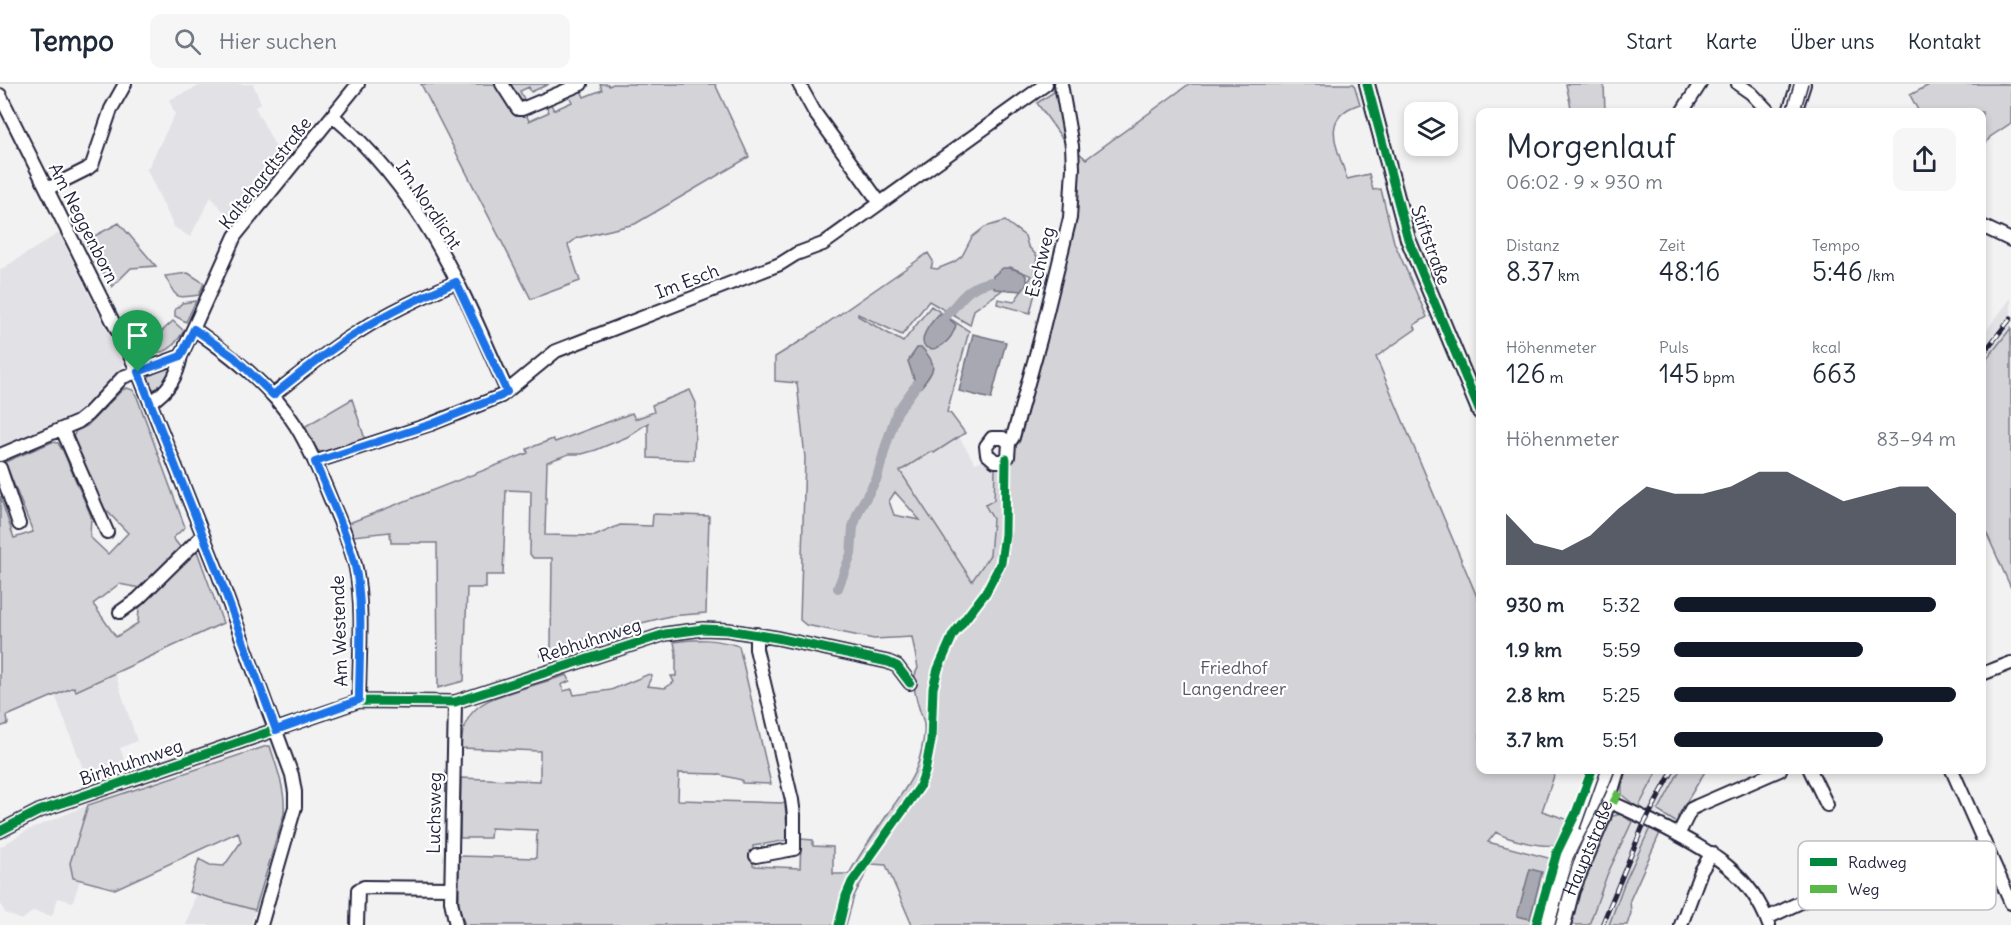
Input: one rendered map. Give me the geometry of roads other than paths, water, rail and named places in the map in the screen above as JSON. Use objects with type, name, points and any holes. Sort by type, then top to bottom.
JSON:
[{"type":"main road","points":[[1793,108],[1801,84]]},
{"type":"main road","name":"Hauptstraße","points":[[1561,925],[1570,890],[1601,817],[1599,798],[1601,774]]},
{"type":"main road","name":"Hauptstraße","points":[[1543,925],[1564,855],[1613,774]]},
{"type":"street","points":[[47,189],[92,165],[111,110],[125,84]]},
{"type":"street","name":"Kaltehardtstraße","points":[[151,402],[164,393],[175,377],[181,356],[235,236],[358,84]]},
{"type":"street","points":[[502,84],[518,109],[581,84]]},
{"type":"street","points":[[799,84],[815,113],[880,203]]},
{"type":"street","name":"Im Esch","points":[[315,462],[432,424],[501,396],[556,351],[780,264],[796,254],[823,244],[1046,84]]},
{"type":"street","name":"Eschweg","points":[[1009,443],[1003,438],[995,437],[989,440],[986,446],[987,454],[992,460],[999,462],[1006,459],[1010,449],[1009,443],[1013,437],[1040,340],[1070,218],[1074,168],[1061,84]]},
{"type":"street","name":"Stiftstraße","points":[[1366,84],[1408,239],[1476,402]]},
{"type":"street","points":[[1685,108],[1700,84]]},
{"type":"street","points":[[1738,84],[1751,93],[1765,108]]},
{"type":"street","name":"Am Neggenborn","points":[[0,95],[151,402],[292,775],[295,807],[261,925]]},
{"type":"street","name":"Im Nordlicht","points":[[333,116],[367,148],[401,190],[433,237],[507,392]]},
{"type":"street","points":[[1986,228],[2011,240]]},
{"type":"street","points":[[273,395],[326,353],[358,332],[408,303],[456,282]]},
{"type":"street","name":"Am Westende","points":[[194,329],[234,357],[273,395],[296,426],[315,462],[345,532],[356,568],[359,595],[359,700]]},
{"type":"street","points":[[0,455],[84,418],[123,377],[181,356]]},
{"type":"street","points":[[62,429],[107,532]]},
{"type":"street","points":[[0,468],[19,524]]},
{"type":"street","points":[[120,612],[138,599],[203,535]]},
{"type":"street","name":"Rebhuhnweg","points":[[276,730],[359,700],[455,702],[665,634],[703,629],[756,634],[888,662],[897,666],[910,683]]},
{"type":"street","points":[[756,634],[756,649],[794,815],[794,849],[756,856]]},
{"type":"street","points":[[1986,672],[2011,663]]},
{"type":"street","name":"Luchsweg","points":[[455,702],[451,901],[456,925]]},
{"type":"street","name":"Birkhuhnweg","points":[[0,831],[39,811],[276,730]]},
{"type":"street","points":[[1677,835],[1691,810],[1697,806],[1771,774]]},
{"type":"street","points":[[1812,774],[1827,805]]},
{"type":"street","points":[[1954,774],[1983,841]]},
{"type":"street","points":[[1599,798],[1712,853],[1735,873],[1752,894],[1768,921],[1798,905]]},
{"type":"street","points":[[1681,925],[1701,871],[1712,853]]},
{"type":"street","points":[[1996,869],[2011,903]]},
{"type":"street","points":[[357,925],[358,890],[364,886],[451,888]]},
{"type":"waterway","points":[[946,316],[970,290],[991,282]]},
{"type":"waterway","points":[[838,588],[851,554],[853,527],[859,510],[877,478],[897,412],[918,383]]},
{"type":"tram line","points":[[1787,108],[1794,84]]},
{"type":"tram line","points":[[1801,108],[1808,84]]},
{"type":"tram line","points":[[1580,829],[1600,774]]},
{"type":"tram line","points":[[1555,925],[1574,859],[1613,774]]},
{"type":"railway","points":[[1986,350],[2011,318]]},
{"type":"railway","points":[[1602,925],[1643,826],[1671,774]]},
{"type":"park label","name":"Friedhof Langendreer","points":[[1234,677]]}]
